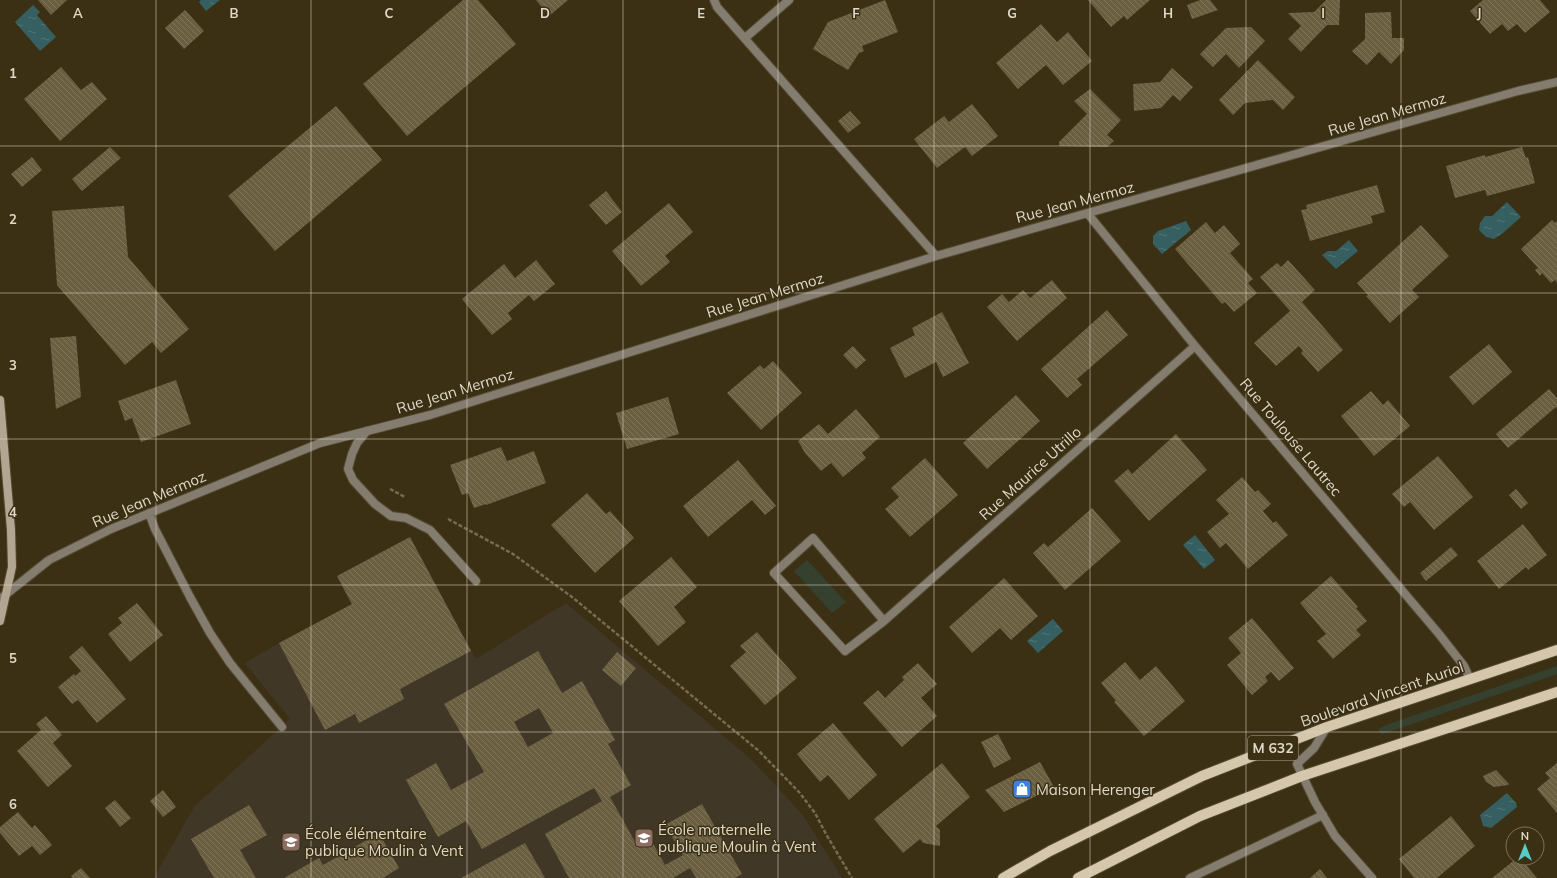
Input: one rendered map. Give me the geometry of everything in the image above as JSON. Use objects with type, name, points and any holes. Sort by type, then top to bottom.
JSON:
[{"type":"main road","points":[[0,400],[11,530],[12,567],[3,598],[0,621]]},
{"type":"main road","name":"Boulevard Vincent Auriol","points":[[1003,878],[1050,851],[1202,776],[1327,727],[1557,650]]},
{"type":"main road","name":"M 632","points":[[1078,878],[1200,816],[1302,776],[1557,692]]},
{"type":"street","points":[[714,0],[717,7],[936,256]]},
{"type":"street","points":[[745,38],[789,0]]},
{"type":"street","name":"Rue Jean Mermoz","points":[[3,598],[49,560],[111,529],[320,443],[430,415],[936,256],[1502,96],[1557,82]]},
{"type":"street","name":"Rue Toulouse Lautrec","points":[[1088,214],[1195,346],[1439,634],[1464,666],[1470,679]]},
{"type":"street","name":"Rue Maurice Utrillo","points":[[884,621],[813,538],[774,573],[845,651],[884,621],[1195,346]]},
{"type":"street","points":[[367,431],[357,443],[352,454],[348,469],[353,480],[374,504],[391,516],[406,518],[430,530],[476,581]]},
{"type":"street","points":[[149,513],[190,597],[210,632],[230,663],[282,727]]},
{"type":"street","points":[[1327,727],[1314,748],[1297,764],[1335,836],[1372,878]]},
{"type":"street","points":[[1190,878],[1323,815]]},
{"type":"path","points":[[388,488],[409,499]]},
{"type":"path","points":[[444,517],[513,554],[572,597],[759,751],[799,792],[815,813],[852,878]]},
{"type":"shaded area","points":[[410,537],[476,659],[566,603],[753,761],[803,815],[842,878],[154,878],[194,807],[290,719],[245,663],[279,643],[351,605],[337,576]]},
{"type":"green space","points":[[807,560],[846,602],[832,613],[794,571]]},
{"type":"green space","points":[[1557,666],[1557,674],[1383,734],[1379,732],[1379,729],[1386,725]]},
{"type":"water","points":[[201,0],[220,0],[206,11],[199,2]]},
{"type":"water","points":[[33,5],[40,12],[37,15],[56,37],[40,51],[15,22]]},
{"type":"water","points":[[1507,202],[1521,217],[1494,239],[1486,237],[1479,230],[1480,223],[1485,216],[1492,216]]},
{"type":"water","points":[[1186,221],[1191,230],[1162,254],[1153,244],[1153,236],[1158,231]]},
{"type":"water","points":[[1349,240],[1358,251],[1336,269],[1322,255],[1328,251],[1336,251]]},
{"type":"water","points":[[1195,535],[1215,560],[1204,569],[1183,545]]},
{"type":"water","points":[[1053,619],[1063,631],[1038,653],[1027,641]]},
{"type":"water","points":[[1507,793],[1516,803],[1517,807],[1491,828],[1483,826],[1480,815]]},
{"type":"building","points":[[38,0],[67,0],[51,15]]},
{"type":"building","points":[[463,0],[478,0],[516,44],[407,136],[363,84]]},
{"type":"building","points":[[536,0],[568,0],[549,16]]},
{"type":"building","points":[[885,0],[898,32],[862,46],[864,51],[859,53],[848,70],[813,49],[828,22]]},
{"type":"building","points":[[1088,0],[1150,0],[1127,20],[1124,16],[1111,27]]},
{"type":"building","points":[[1200,0],[1210,0],[1218,10],[1192,19],[1187,5]]},
{"type":"building","points":[[1326,0],[1340,0],[1339,25],[1327,25],[1301,52],[1288,39],[1301,26],[1288,13],[1314,12]]},
{"type":"building","points":[[1483,0],[1540,0],[1550,12],[1525,33],[1517,24],[1508,31],[1502,24],[1490,34],[1470,11]]},
{"type":"building","points":[[185,10],[204,31],[184,49],[165,28]]},
{"type":"building","points":[[1391,12],[1392,38],[1404,38],[1404,50],[1391,64],[1379,52],[1367,65],[1352,51],[1365,39],[1365,13]]},
{"type":"building","points":[[1041,24],[1057,42],[1068,32],[1092,61],[1063,85],[1046,65],[1018,89],[996,63]]},
{"type":"building","points":[[1251,27],[1265,41],[1239,68],[1226,54],[1213,67],[1200,54],[1226,28]]},
{"type":"building","points":[[1258,60],[1295,97],[1283,110],[1273,100],[1245,103],[1233,115],[1219,100]]},
{"type":"building","points":[[61,67],[81,90],[92,82],[107,99],[60,141],[24,99]]},
{"type":"building","points":[[1172,68],[1193,87],[1180,101],[1173,95],[1161,108],[1134,111],[1133,84],[1160,82]]},
{"type":"building","points":[[1090,89],[1121,120],[1107,135],[1114,141],[1107,147],[1059,146],[1059,142],[1087,114],[1074,101]]},
{"type":"building","points":[[972,104],[998,136],[972,156],[965,147],[937,168],[914,139],[944,116],[949,122]]},
{"type":"building","points":[[336,106],[382,160],[275,251],[228,196]]},
{"type":"building","points":[[850,111],[861,123],[848,133],[838,121]]},
{"type":"building","points":[[110,147],[121,158],[82,191],[72,179]]},
{"type":"building","points":[[1522,147],[1526,158],[1528,157],[1535,183],[1487,196],[1485,190],[1455,198],[1446,166],[1485,155],[1485,157]]},
{"type":"building","points":[[32,157],[42,170],[22,187],[11,174]]},
{"type":"building","points":[[1377,185],[1385,212],[1371,216],[1373,223],[1310,241],[1301,210],[1307,209],[1306,205]]},
{"type":"building","points":[[606,191],[622,212],[606,225],[589,205]]},
{"type":"building","points":[[669,203],[693,232],[665,256],[670,262],[641,286],[612,251]]},
{"type":"building","points":[[124,206],[128,257],[189,329],[161,353],[152,342],[125,365],[57,285],[52,211]]},
{"type":"building","points":[[1552,220],[1555,223],[1557,221],[1557,283],[1555,280],[1551,283],[1542,273],[1540,276],[1535,270],[1538,268],[1521,249]]},
{"type":"building","points":[[1206,222],[1215,233],[1224,225],[1240,244],[1230,253],[1253,279],[1248,283],[1257,293],[1234,312],[1225,302],[1222,304],[1175,249]]},
{"type":"building","points":[[1421,225],[1449,256],[1412,290],[1419,297],[1390,323],[1366,296],[1368,295],[1357,283]]},
{"type":"building","points":[[536,260],[555,284],[534,301],[529,295],[508,313],[512,319],[492,335],[462,299],[504,264],[515,278]]},
{"type":"building","points":[[1288,260],[1315,290],[1302,302],[1343,350],[1318,372],[1301,353],[1303,351],[1299,346],[1276,366],[1254,343],[1290,311],[1260,277],[1277,263],[1281,267]]},
{"type":"building","points":[[1052,280],[1067,298],[1017,341],[987,307],[1002,294],[1009,302],[1023,290],[1030,298]]},
{"type":"building","points":[[1107,310],[1128,335],[1077,379],[1082,385],[1067,398],[1041,369]]},
{"type":"building","points":[[942,312],[969,363],[943,377],[936,362],[905,378],[890,348],[915,335],[912,328]]},
{"type":"building","points":[[76,336],[81,397],[56,409],[50,338]]},
{"type":"building","points":[[1489,344],[1512,372],[1473,405],[1449,377]]},
{"type":"building","points":[[853,346],[866,360],[856,369],[843,355]]},
{"type":"building","points":[[773,361],[802,393],[761,430],[727,393],[760,365],[764,369]]},
{"type":"building","points":[[176,380],[191,424],[141,442],[132,418],[125,421],[118,401]]},
{"type":"building","points":[[1549,389],[1557,398],[1557,409],[1556,407],[1508,448],[1496,434]]},
{"type":"building","points":[[1371,391],[1383,405],[1388,400],[1410,426],[1374,456],[1341,416]]},
{"type":"building","points":[[1016,395],[1040,421],[987,469],[963,443]]},
{"type":"building","points":[[668,397],[679,434],[627,449],[616,413]]},
{"type":"building","points":[[856,409],[880,437],[862,453],[866,458],[843,477],[831,463],[821,471],[805,453],[798,441],[819,424],[828,434]]},
{"type":"building","points":[[1176,434],[1207,470],[1149,521],[1114,481],[1128,469],[1132,474]]},
{"type":"building","points":[[501,447],[507,461],[534,451],[546,483],[474,508],[468,493],[462,495],[450,465]]},
{"type":"building","points":[[1438,456],[1473,497],[1434,530],[1410,502],[1404,507],[1392,494]]},
{"type":"building","points":[[925,458],[958,495],[910,537],[885,509],[899,497],[891,488]]},
{"type":"building","points":[[738,460],[776,506],[765,515],[752,500],[708,537],[683,506]]},
{"type":"building","points":[[1242,477],[1255,492],[1258,490],[1271,504],[1263,511],[1273,523],[1276,521],[1288,535],[1248,569],[1226,543],[1220,548],[1207,532],[1229,514],[1216,500]]},
{"type":"building","points":[[1516,489],[1528,503],[1521,509],[1509,495]]},
{"type":"building","points":[[587,493],[606,514],[610,511],[634,538],[595,573],[551,525]]},
{"type":"building","points":[[1092,508],[1121,541],[1065,590],[1033,553],[1044,543],[1048,547]]},
{"type":"building","points":[[1523,524],[1547,555],[1528,570],[1526,567],[1499,589],[1477,561]]},
{"type":"building","points":[[410,537],[471,651],[400,689],[404,699],[359,723],[355,714],[325,730],[279,643],[352,604],[337,576]]},
{"type":"building","points":[[1451,547],[1458,555],[1426,581],[1420,573]]},
{"type":"building","points":[[671,557],[697,587],[674,607],[686,622],[658,646],[619,601]]},
{"type":"building","points":[[1331,576],[1358,607],[1356,608],[1367,621],[1356,630],[1361,635],[1333,659],[1317,641],[1326,634],[1300,603]]},
{"type":"building","points":[[1004,578],[1038,616],[1011,640],[1000,628],[972,653],[949,627]]},
{"type":"building","points":[[137,603],[163,635],[130,662],[108,634],[122,623],[118,618]]},
{"type":"building","points":[[1252,618],[1294,668],[1279,681],[1271,672],[1265,677],[1268,681],[1252,695],[1227,665],[1241,653],[1228,638]]},
{"type":"building","points":[[757,632],[797,678],[765,705],[730,666],[746,652],[740,646]]},
{"type":"building","points":[[82,646],[126,699],[97,723],[78,700],[72,704],[58,687],[74,674],[75,676],[81,671],[69,657]]},
{"type":"building","points":[[538,651],[562,693],[582,681],[615,740],[608,744],[631,785],[610,797],[634,840],[647,833],[665,865],[683,855],[665,825],[702,804],[742,874],[735,878],[696,878],[690,868],[673,878],[569,878],[545,834],[602,801],[594,788],[482,849],[466,821],[438,837],[406,780],[436,763],[451,790],[484,772],[444,704]],"holes":[[[539,708],[553,733],[528,747],[514,722]]]},
{"type":"building","points":[[617,652],[636,668],[621,686],[602,670]]},
{"type":"building","points":[[1125,662],[1140,680],[1156,666],[1185,701],[1144,736],[1114,702],[1116,701],[1101,683]]},
{"type":"building","points":[[918,663],[937,684],[921,698],[937,716],[902,747],[863,703],[878,690],[885,698],[904,680],[902,677]]},
{"type":"building","points":[[46,716],[62,735],[53,743],[72,766],[48,787],[17,751],[41,730],[36,724]]},
{"type":"building","points":[[833,723],[877,775],[849,800],[828,775],[820,782],[797,754]]},
{"type":"building","points":[[998,734],[1011,759],[994,768],[981,742]]},
{"type":"building","points":[[1040,762],[1054,787],[1004,812],[985,790]]},
{"type":"building","points":[[942,763],[970,797],[936,826],[940,830],[940,846],[923,843],[920,839],[903,853],[874,819]]},
{"type":"building","points":[[1557,763],[1557,813],[1537,789],[1550,778],[1545,773]]},
{"type":"building","points":[[1496,770],[1509,784],[1508,785],[1494,787],[1486,782],[1483,776]]},
{"type":"building","points":[[163,790],[176,807],[163,817],[150,801]]},
{"type":"building","points":[[115,800],[131,818],[120,827],[105,808]]},
{"type":"building","points":[[249,805],[267,835],[240,850],[256,878],[214,878],[191,839]]},
{"type":"building","points":[[18,812],[32,828],[35,825],[52,845],[40,855],[32,846],[19,856],[0,833],[0,827]]},
{"type":"building","points":[[1451,816],[1475,846],[1437,878],[1414,878],[1399,859]]},
{"type":"building","points":[[379,833],[399,868],[383,878],[284,878],[319,858],[323,865]]},
{"type":"building","points":[[525,843],[545,878],[461,878]]},
{"type":"building","points":[[1507,866],[1527,866],[1537,878],[1492,878]]},
{"type":"building","points":[[81,868],[90,878],[73,878],[71,876]]},
{"type":"building","points":[[1320,869],[1327,878],[1310,878]]},
{"type":"place","name":"Maison Herenger","points":[[1022,789]]},
{"type":"place","name":"École maternelle publique Moulin à Vent","points":[[644,838]]},
{"type":"place","name":"École élémentaire publique Moulin à Vent","points":[[291,842]]}]
